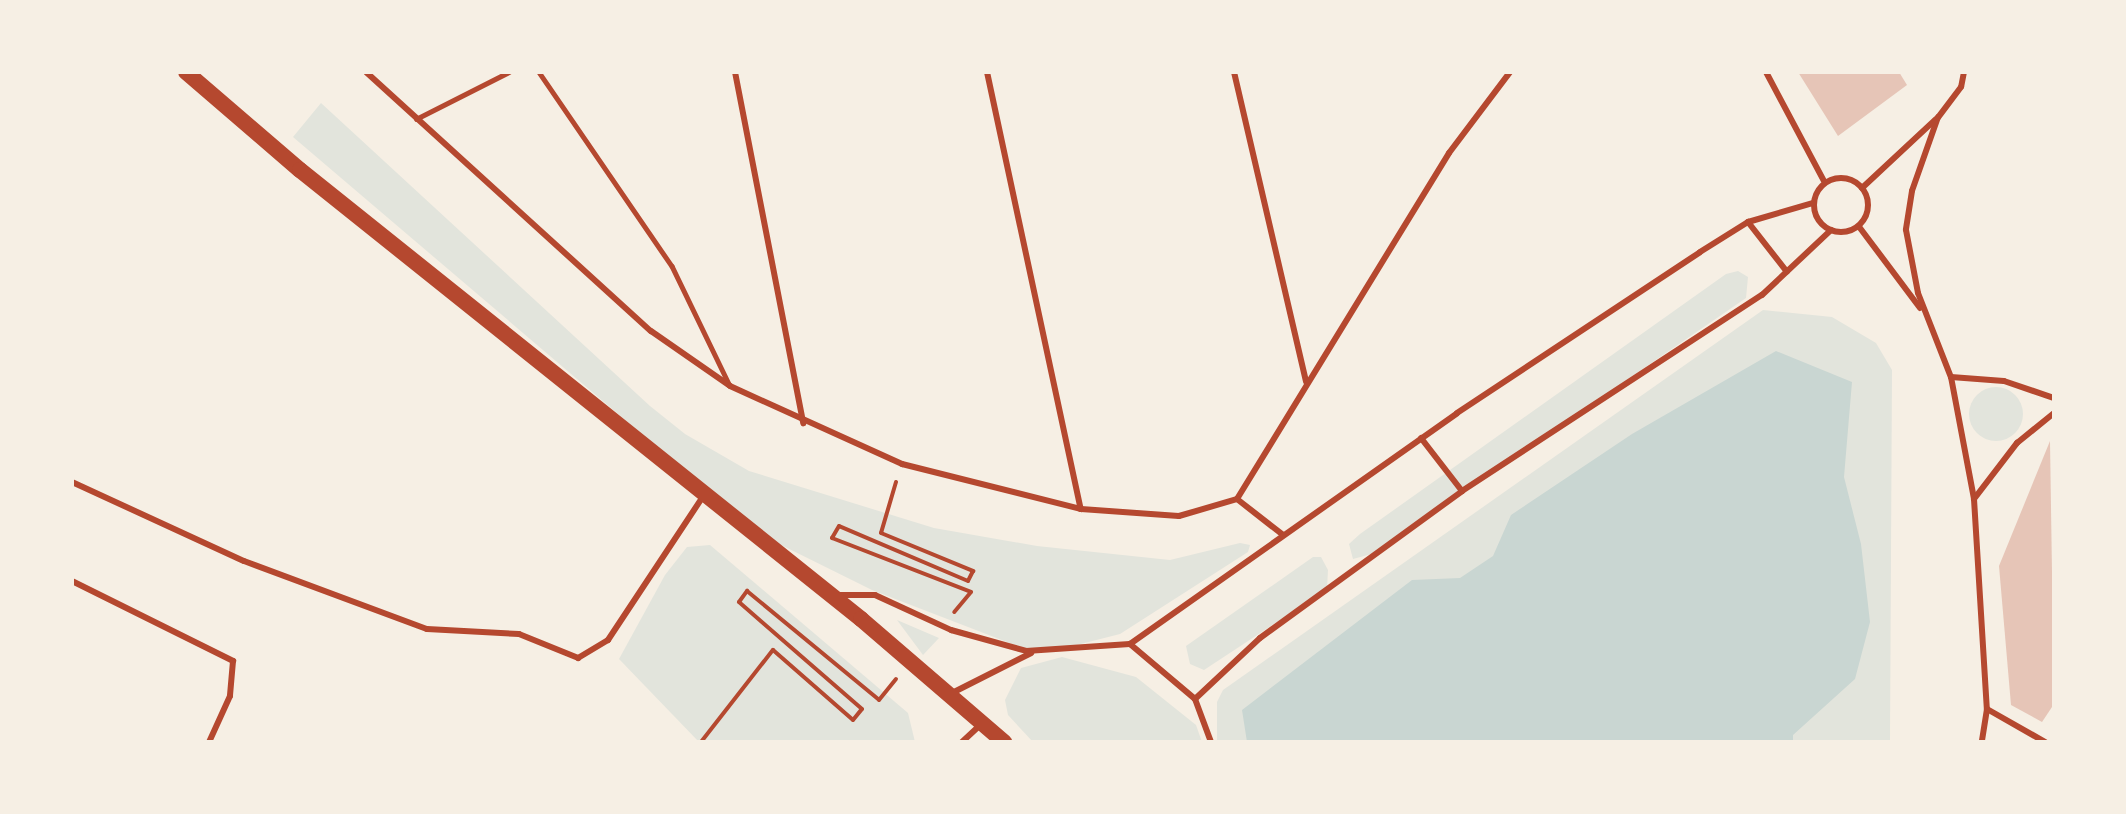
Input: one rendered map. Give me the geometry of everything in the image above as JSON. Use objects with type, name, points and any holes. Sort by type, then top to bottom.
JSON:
[{"type":"highway","points":[[186,72],[309,178],[831,596],[1004,742]]},
{"type":"street","points":[[366,72],[651,331],[730,386],[803,423],[902,464],[1081,509],[1179,516],[1237,499],[1306,382],[1449,153],[1510,72]]},
{"type":"street","points":[[735,72],[803,423]]},
{"type":"street","points":[[987,72],[1081,509]]},
{"type":"street","points":[[1234,72],[1306,382]]},
{"type":"street","points":[[1766,72],[1824,181]]},
{"type":"street","points":[[1862,188],[1938,117],[1961,87],[1964,72]]},
{"type":"street","points":[[1938,117],[1912,191],[1906,230],[1924,314],[1951,377],[1974,499],[1987,709],[1982,742]]},
{"type":"street","points":[[949,694],[1002,663],[1035,652],[1130,644],[1421,438],[1748,222],[1813,203],[1824,181],[1834,177],[1862,188]]},
{"type":"street","points":[[1860,228],[1868,212],[1862,188]]},
{"type":"street","points":[[1813,203],[1823,225],[1831,230],[1860,228]]},
{"type":"street","points":[[1748,222],[1787,272]]},
{"type":"street","points":[[1860,228],[1924,314]]},
{"type":"street","points":[[1195,699],[1260,638],[1462,491],[1762,295],[1831,230]]},
{"type":"street","points":[[1951,377],[2004,381],[2054,398]]},
{"type":"street","points":[[1974,499],[2017,443],[2054,413]]},
{"type":"street","points":[[1421,438],[1462,491]]},
{"type":"street","points":[[72,482],[244,561],[426,629],[519,634],[578,658],[608,640],[704,495]]},
{"type":"street","points":[[1237,499],[1283,535]]},
{"type":"street","points":[[72,581],[233,661],[230,696],[209,742]]},
{"type":"street","points":[[831,596],[875,595],[951,630],[1035,652]]},
{"type":"street","points":[[1130,644],[1195,699],[1211,742]]},
{"type":"street","points":[[1987,709],[2045,742]]},
{"type":"street","points":[[962,742],[981,724]]},
{"type":"lane","points":[[416,119],[509,72]]},
{"type":"lane","points":[[539,72],[672,266],[730,386]]},
{"type":"path","points":[[881,533],[902,464]]},
{"type":"path","points":[[701,742],[773,650],[786,661]]},
{"type":"shaded area","points":[[321,103],[650,406],[685,434],[749,471],[934,528],[1037,546],[1170,560],[1240,543],[1250,545],[1248,552],[1120,634],[1057,650],[1028,650],[872,590],[759,534],[293,137]]},
{"type":"shaded area","points":[[1738,271],[1748,277],[1746,298],[1375,553],[1353,559],[1349,544],[1360,534],[1726,274]]},
{"type":"shaded area","points":[[1763,310],[1832,317],[1876,343],[1892,370],[1890,742],[1217,742],[1217,702],[1223,690]]},
{"type":"shaded area","points":[[1776,351],[1852,382],[1844,477],[1861,544],[1870,622],[1855,679],[1793,735],[1793,742],[1247,742],[1242,710],[1412,580],[1460,578],[1493,556],[1511,515],[1632,434]]},
{"type":"shaded area","points":[[1991,387],[2001,387],[2011,391],[2019,399],[2023,414],[2019,429],[2011,437],[2001,441],[1991,441],[1981,437],[1973,429],[1969,419],[1969,409],[1973,399],[1981,391]]},
{"type":"shaded area","points":[[710,545],[908,713],[915,742],[699,742],[619,659],[665,575],[687,547]]},
{"type":"shaded area","points":[[1313,557],[1321,557],[1328,570],[1327,589],[1204,670],[1190,664],[1186,646]]},
{"type":"shaded area","points":[[897,620],[939,638],[923,655]]},
{"type":"shaded area","points":[[1062,657],[1136,677],[1196,725],[1202,742],[1033,742],[1008,715],[1005,700],[1021,668]]},
{"type":"building","points":[[1798,72],[1899,72],[1907,85],[1838,136]]},
{"type":"building","points":[[2050,441],[2054,704],[2042,722],[2011,705],[1999,566]]}]
